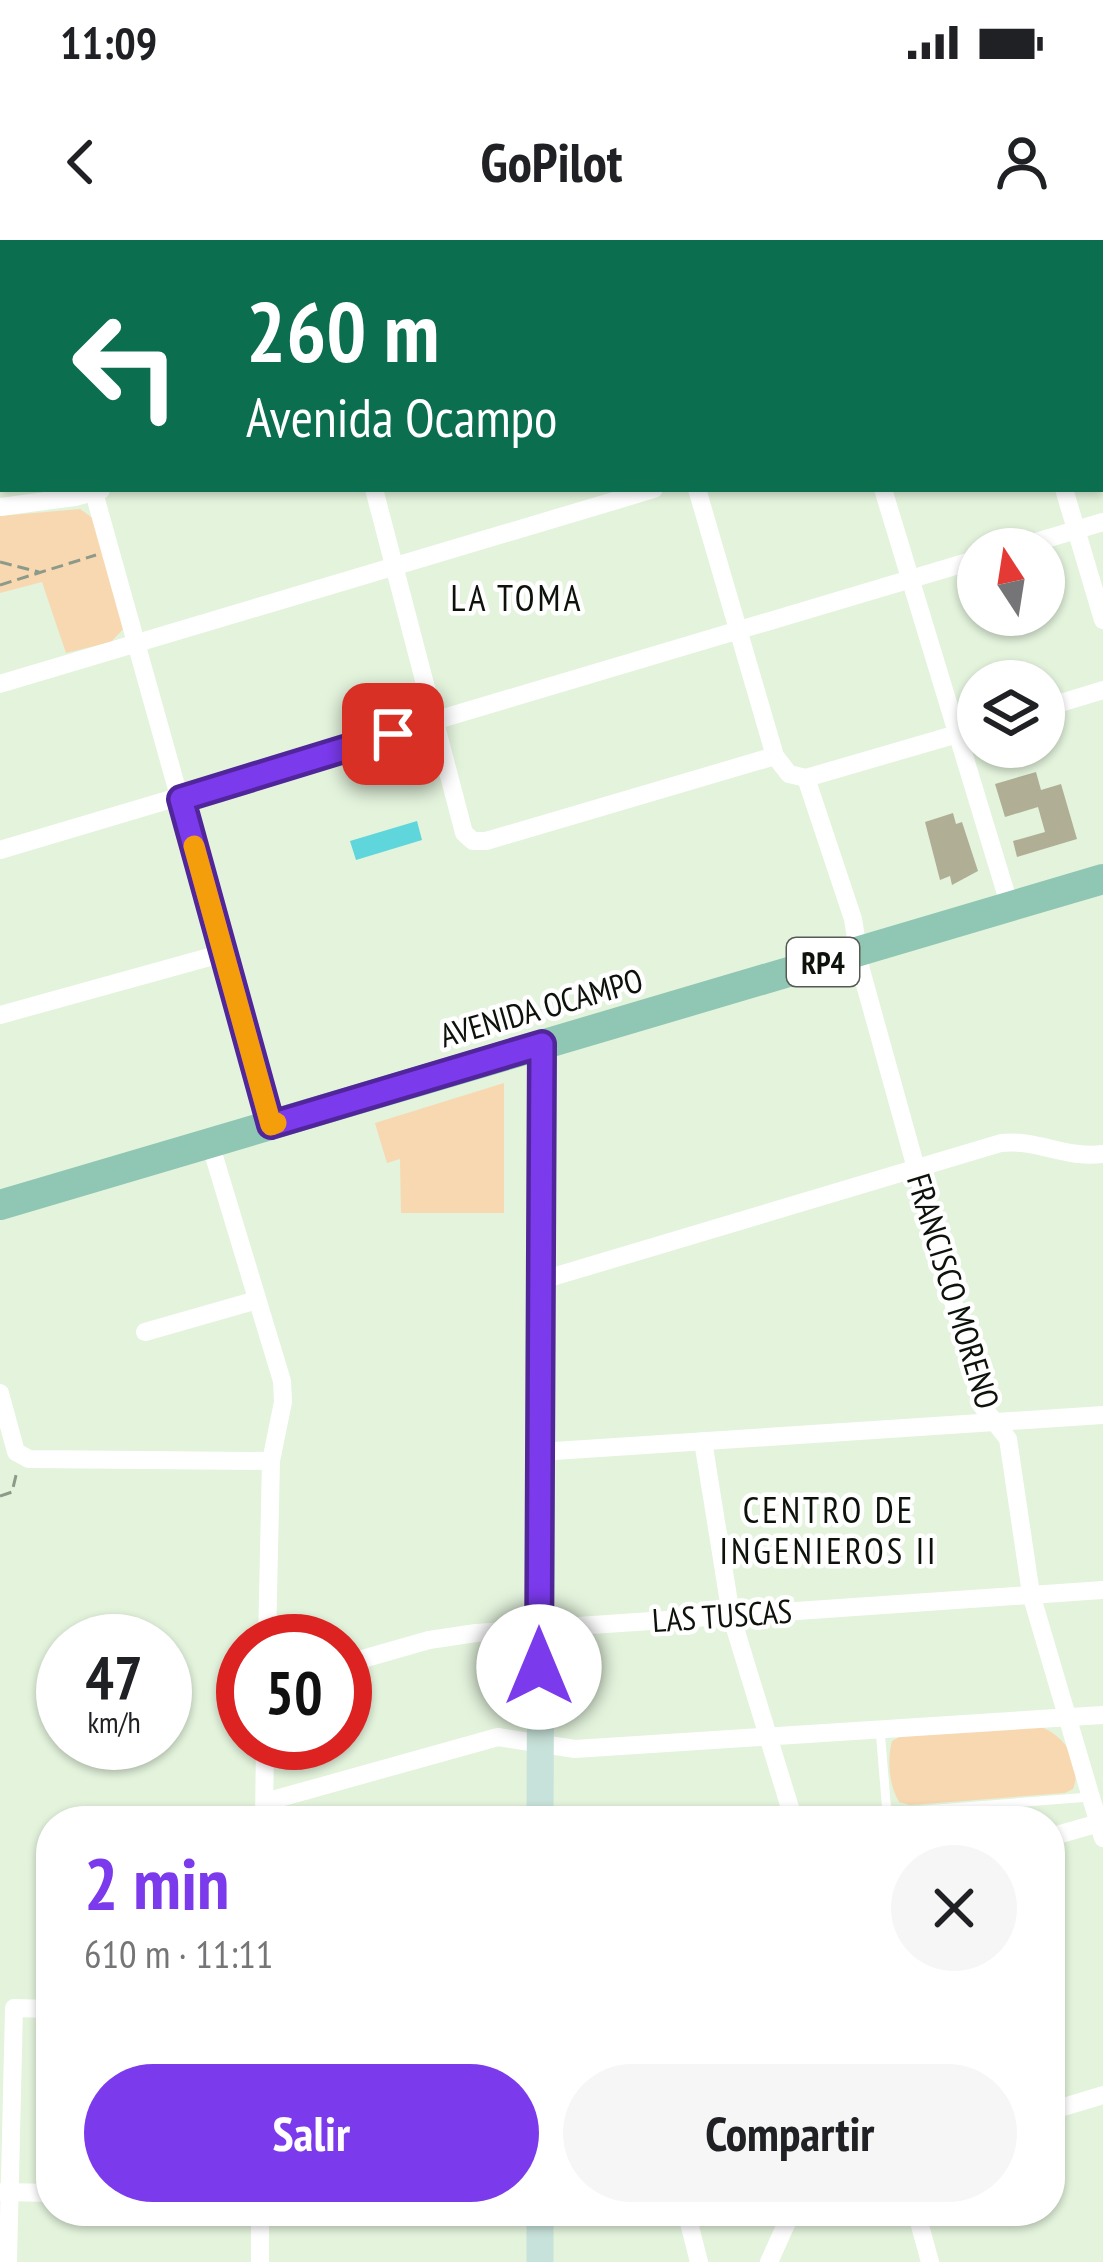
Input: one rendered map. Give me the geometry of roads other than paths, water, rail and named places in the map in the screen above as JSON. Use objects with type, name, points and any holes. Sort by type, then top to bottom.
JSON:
[{"type":"main road","name":"AVENIDA OCAMPO","points":[[1,1204],[1103,880]]},
{"type":"main road","points":[[540,1806],[542,1044]]},
{"type":"main road","points":[[540,2226],[540,2262]]},
{"type":"street","points":[[0,507],[86,492]]},
{"type":"street","points":[[98,492],[271,1125]]},
{"type":"street","points":[[375,492],[464,833],[473,841],[775,756]]},
{"type":"street","points":[[0,684],[644,492]]},
{"type":"street","points":[[699,492],[775,756],[790,774],[806,778],[956,734]]},
{"type":"street","points":[[884,492],[1010,907]]},
{"type":"street","points":[[1065,492],[1103,620]]},
{"type":"street","points":[[1065,533],[1103,522]]},
{"type":"street","points":[[0,850],[957,565]]},
{"type":"street","points":[[1065,702],[1103,690]]},
{"type":"street","name":"FRANCISCO MORENO","points":[[806,778],[853,919],[982,1406],[1008,1439],[1031,1594],[1101,1830]]},
{"type":"street","points":[[0,1015],[224,953]]},
{"type":"street","points":[[539,1281],[915,1167],[1016,1142],[1072,1156],[1103,1154]]},
{"type":"street","points":[[210,1143],[282,1381],[283,1402],[271,1461],[268,1614]]},
{"type":"street","points":[[0,1186],[1,1204]]},
{"type":"street","points":[[145,1332],[257,1300]]},
{"type":"street","points":[[0,1393],[16,1452],[29,1459],[271,1461]]},
{"type":"street","points":[[539,1452],[1103,1415]]},
{"type":"street","points":[[703,1441],[731,1615],[789,1806]]},
{"type":"street","name":"LAS TUSCAS","points":[[372,1656],[430,1640],[539,1627],[1103,1590]]},
{"type":"street","points":[[280,1806],[498,1737],[575,1749],[1103,1715]]},
{"type":"street","points":[[264,1806],[265,1770]]},
{"type":"street","points":[[1065,1835],[1101,1830]]},
{"type":"street","points":[[8,2262],[5,2192],[14,2008],[36,2009]]},
{"type":"street","points":[[1065,2106],[1103,2095]]},
{"type":"street","points":[[5,2192],[36,2193]]},
{"type":"street","points":[[260,2226],[260,2262]]},
{"type":"street","points":[[690,2226],[699,2262]]},
{"type":"street","points":[[769,2262],[785,2226]]},
{"type":"street","points":[[920,2226],[931,2262]]},
{"type":"lane","points":[[880,1729],[886,1806]]},
{"type":"lane","points":[[976,1806],[1090,1797]]},
{"type":"water","points":[[417,821],[422,840],[356,860],[350,841]]},
{"type":"district","name":"LA TOMA","points":[[517,597]]},
{"type":"district","name":"CENTRO DE INGENIEROS II","points":[[829,1530]]}]
